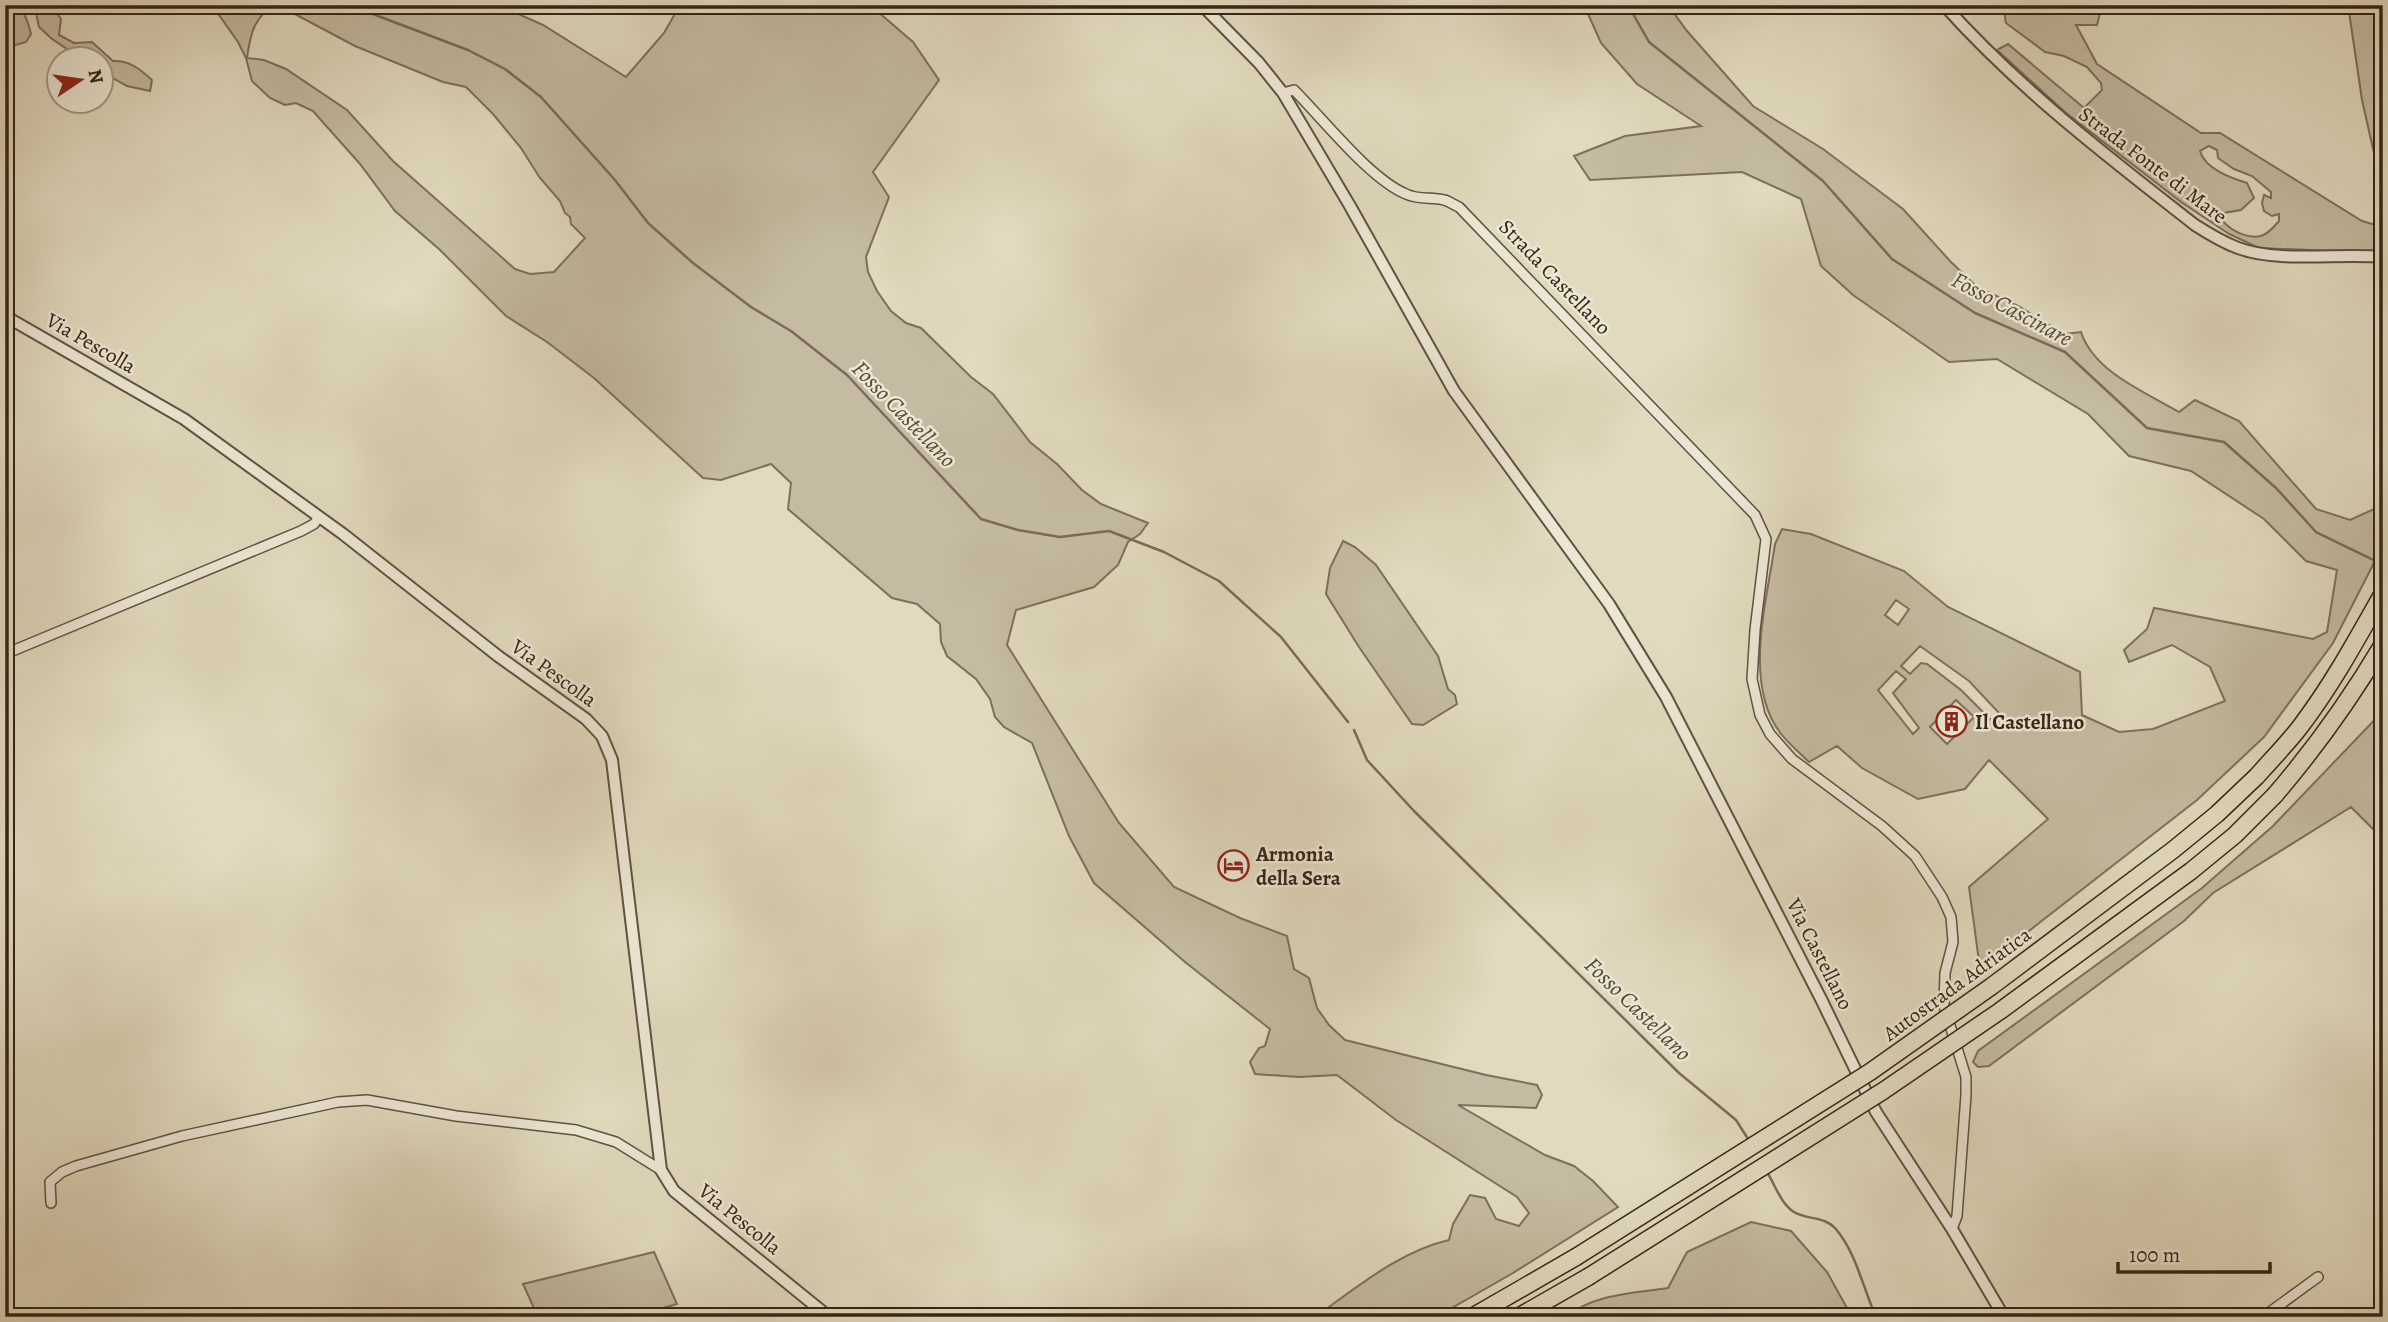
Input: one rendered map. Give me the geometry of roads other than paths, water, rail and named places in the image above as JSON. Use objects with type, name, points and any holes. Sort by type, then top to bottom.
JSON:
[{"type":"highway","name":"Autostrada Adriatica","points":[[1472,1317],[1576,1256],[1870,1072],[1992,986],[2173,850],[2257,776],[2299,728],[2332,681],[2383,593]]},
{"type":"highway","name":"Autostrada Adriatica","points":[[1518,1317],[1588,1277],[1883,1091],[2000,1011],[2191,871],[2235,835],[2275,795],[2313,750],[2359,685],[2383,644]]},
{"type":"street","name":"Strada Castellano","points":[[1202,5],[1259,63],[1283,93],[1338,184],[1454,391],[1609,604]]},
{"type":"street","name":"Strada Fonte di Mare","points":[[1944,5],[1982,48],[2066,124],[2195,225],[2217,239],[2240,249],[2268,255],[2383,257]]},
{"type":"street","name":"Strada Castellano","points":[[1283,93],[1294,90],[1343,142],[1388,184],[1406,195],[1445,200],[1459,207],[1755,515],[1766,539],[1752,679],[1760,715],[1770,734],[1792,759],[1882,825],[1914,856],[1942,897],[1951,918],[1953,942],[1945,973],[1944,1006],[1966,1077],[1957,1216],[1952,1229]]},
{"type":"street","name":"Via Pescolla","points":[[5,316],[184,419],[319,517],[498,656],[586,719],[602,736],[612,760],[661,1170],[674,1191],[829,1317]]},
{"type":"street","points":[[5,654],[301,531],[314,524],[319,517]]},
{"type":"street","name":"Via Castellano","points":[[1609,604],[1666,697],[1876,1112],[1952,1229],[2004,1317]]},
{"type":"street","points":[[51,1203],[50,1182],[62,1172],[76,1166],[182,1136],[356,1100],[456,1116],[576,1130],[616,1142],[661,1170]]},
{"type":"street","points":[[2263,1317],[2318,1277]]},
{"type":"waterway","name":"Fosso Castellano","points":[[349,5],[468,50],[505,69],[541,97],[615,180],[648,223],[693,263],[751,307],[791,331],[847,375],[981,519],[1018,530],[1060,537],[1109,531],[1164,552],[1219,581],[1281,637],[1348,722]]},
{"type":"waterway","name":"Fosso Cascinare","points":[[1628,5],[1649,42],[1823,181],[1892,259],[1975,313],[2065,352],[2147,428],[2224,442],[2276,488],[2316,532],[2380,563]]},
{"type":"waterway","name":"Fosso Castellano","points":[[1354,730],[1367,760],[1414,811],[1679,1073],[1736,1120],[1750,1142]]},
{"type":"waterway","name":"Fosso Castellano","points":[[1767,1172],[1789,1209],[1831,1224],[1835,1228],[1854,1259],[1876,1317]]},
{"type":"place","name":"Il Castellano","points":[[1952,722]]},
{"type":"place","name":"Armonia della Sera","points":[[1233,866]]}]
